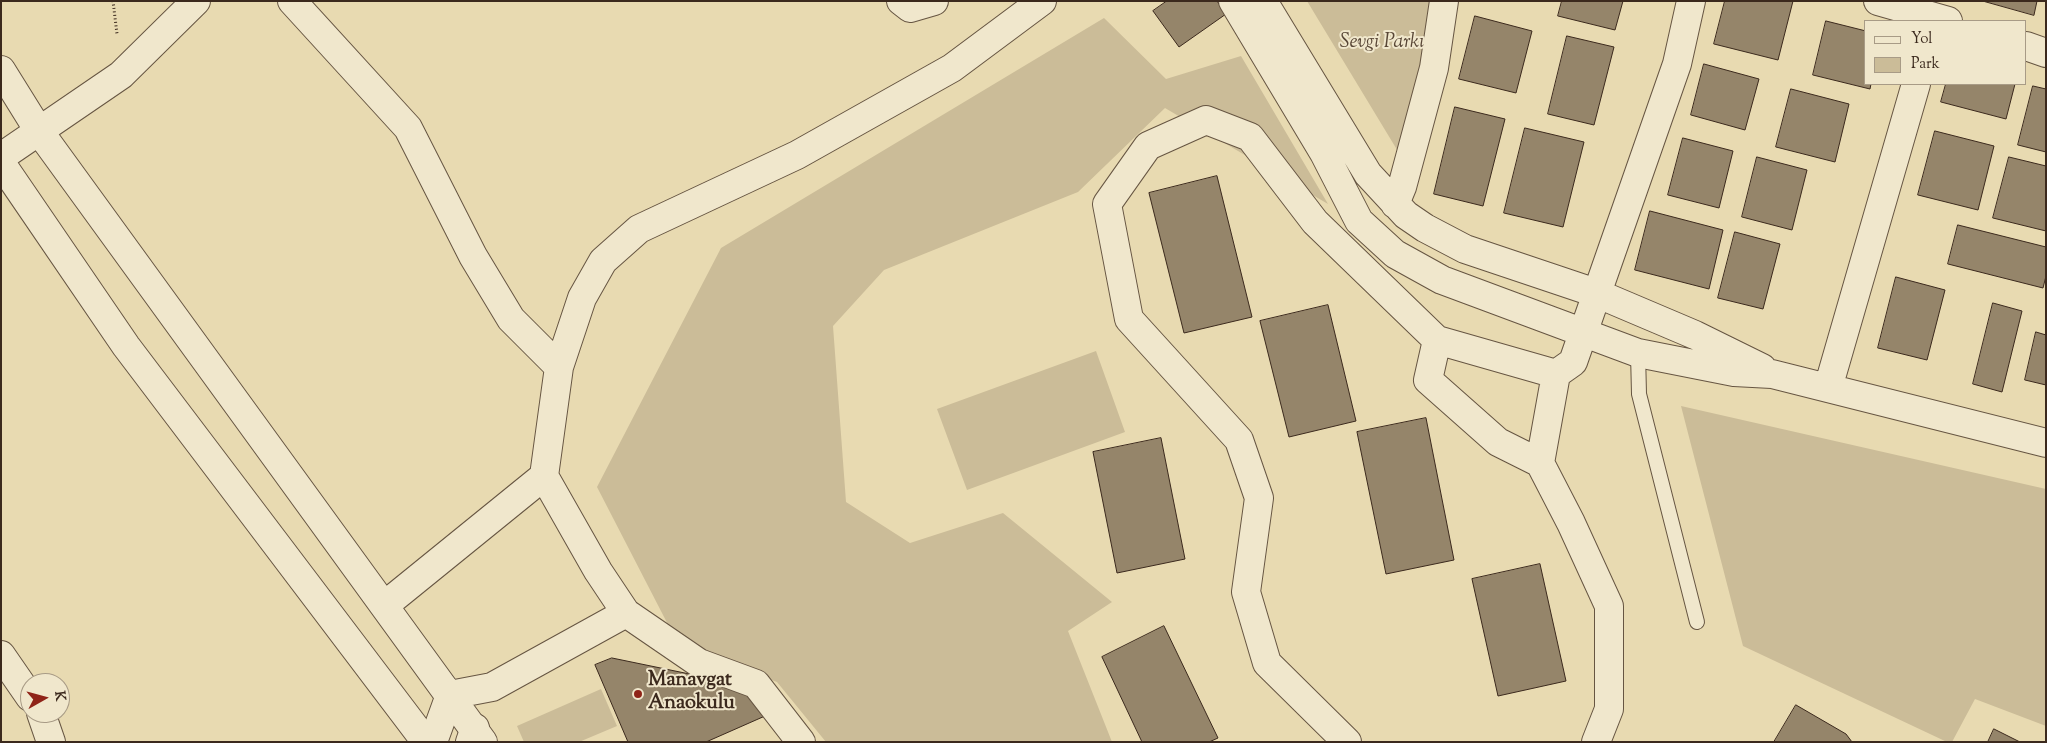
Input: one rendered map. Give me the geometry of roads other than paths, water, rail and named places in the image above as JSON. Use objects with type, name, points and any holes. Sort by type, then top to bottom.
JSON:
[{"type":"street","points":[[1,157],[121,75],[196,1]]},
{"type":"street","points":[[292,1],[408,128],[473,256],[511,319],[560,367]]},
{"type":"street","points":[[901,1],[910,8],[934,1]]},
{"type":"street","points":[[801,742],[756,684],[699,663],[626,613],[598,571],[544,476],[560,367],[582,298],[603,261],[639,229],[797,155],[952,68],[1042,1]]},
{"type":"street","points":[[1233,1],[1324,153],[1360,221],[1395,254],[1442,280],[1638,353],[1734,372],[1772,374],[2046,443]]},
{"type":"street","points":[[1263,1],[1368,174],[1395,204],[1425,228],[1465,249],[1596,293],[1696,335],[1772,374]]},
{"type":"street","points":[[1395,204],[1402,187],[1434,68],[1444,1]]},
{"type":"street","points":[[1540,463],[1556,374],[1573,362],[1677,64],[1691,1]]},
{"type":"street","points":[[1878,1],[1939,20]]},
{"type":"street","points":[[2027,46],[2046,53]]},
{"type":"street","points":[[1,70],[39,131],[450,695],[476,737]]},
{"type":"street","points":[[1828,388],[1916,85]]},
{"type":"street","points":[[1347,742],[1267,664],[1246,592],[1259,498],[1239,440],[1129,319],[1107,204],[1148,146],[1206,120],[1250,137],[1315,222],[1437,340],[1556,374]]},
{"type":"street","points":[[1,163],[126,346],[426,742]]},
{"type":"street","points":[[1437,340],[1428,380],[1498,442],[1540,463],[1571,523],[1609,606],[1609,709],[1596,742]]},
{"type":"street","points":[[385,605],[544,476]]},
{"type":"street","points":[[450,695],[492,687],[626,613]]},
{"type":"street","points":[[1,655],[20,683]]},
{"type":"street","points":[[476,737],[492,687]]},
{"type":"street","points":[[433,742],[450,695]]},
{"type":"street","points":[[44,723],[51,742]]},
{"type":"lane","points":[[1638,353],[1639,394],[1697,622]]},
{"type":"place","name":"Manavgat Anaokulu","points":[[638,694]]},
{"type":"park label","name":"Sevgi Parkı","points":[[1382,44]]}]
